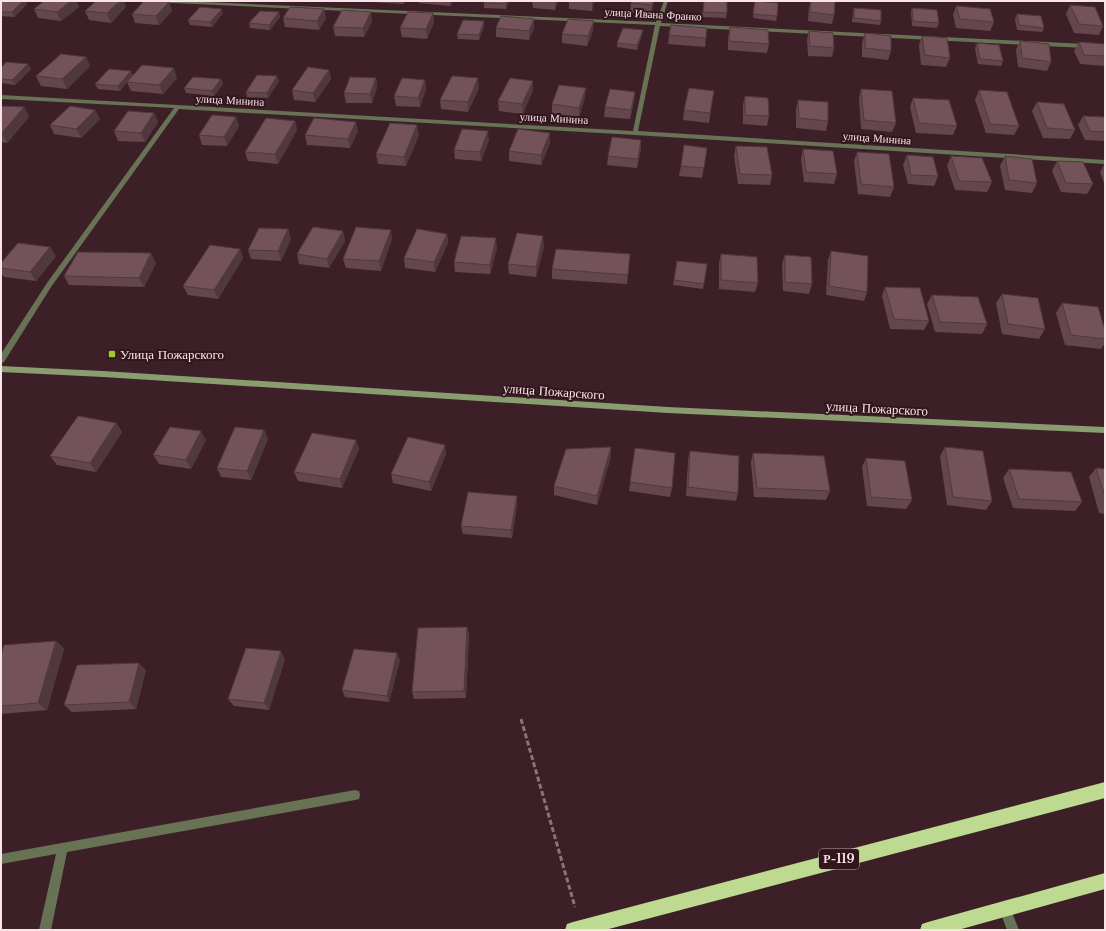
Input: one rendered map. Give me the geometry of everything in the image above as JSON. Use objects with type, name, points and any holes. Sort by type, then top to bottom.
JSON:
[{"type":"highway","name":"Р-119","points":[[577,929],[1105,790]]},
{"type":"highway","points":[[928,930],[1105,881]]},
{"type":"street","name":"улица Ивана Франко","points":[[151,1],[658,24],[1105,47]]},
{"type":"street","points":[[635,133],[658,24],[666,1]]},
{"type":"street","name":"улица Минина","points":[[1,97],[635,133],[1105,162]]},
{"type":"street","points":[[1,360],[49,285],[178,107]]},
{"type":"street","name":"улица Пожарского","points":[[1,369],[668,410],[1105,430]]},
{"type":"street","points":[[1,858],[355,795]]},
{"type":"street","points":[[45,930],[63,847]]},
{"type":"street","points":[[1005,909],[1014,930]]},
{"type":"path","points":[[521,719],[577,929]]},
{"type":"building","points":[[1,1],[23,1],[12,12],[1,12]]},
{"type":"building","points":[[44,1],[71,1],[57,12],[34,9]]},
{"type":"building","points":[[96,1],[120,1],[107,13],[85,11]]},
{"type":"building","points":[[144,1],[169,2],[156,16],[132,14]]},
{"type":"building","points":[[485,1],[507,1],[506,4],[484,3]]},
{"type":"building","points":[[632,1],[653,1],[652,5],[631,3]]},
{"type":"building","points":[[704,1],[727,1],[727,13],[703,12]]},
{"type":"building","points":[[755,1],[778,3],[777,16],[753,14]]},
{"type":"building","points":[[811,1],[835,1],[834,15],[810,12]]},
{"type":"building","points":[[1070,5],[1095,7],[1103,26],[1079,24]]},
{"type":"building","points":[[956,6],[990,9],[994,22],[960,19]]},
{"type":"building","points":[[200,7],[222,9],[210,22],[188,20]]},
{"type":"building","points":[[290,7],[324,9],[317,21],[283,18]]},
{"type":"building","points":[[854,8],[881,10],[881,21],[854,18]]},
{"type":"building","points":[[912,8],[937,10],[939,23],[913,21]]},
{"type":"building","points":[[342,10],[371,12],[363,28],[333,27]]},
{"type":"building","points":[[260,11],[279,12],[269,25],[249,23]]},
{"type":"building","points":[[408,12],[433,13],[426,29],[400,28]]},
{"type":"building","points":[[1017,14],[1041,16],[1044,28],[1019,25]]},
{"type":"building","points":[[501,16],[534,19],[529,31],[496,28]]},
{"type":"building","points":[[568,19],[594,21],[588,36],[562,34]]},
{"type":"building","points":[[463,20],[484,21],[479,35],[457,34]]},
{"type":"building","points":[[671,25],[707,28],[706,38],[669,35]]},
{"type":"building","points":[[730,27],[768,30],[769,44],[729,41]]},
{"type":"building","points":[[623,28],[643,30],[637,45],[617,43]]},
{"type":"building","points":[[809,31],[833,33],[834,48],[810,46]]},
{"type":"building","points":[[865,33],[891,36],[891,51],[865,48]]},
{"type":"building","points":[[922,36],[947,38],[950,58],[925,55]]},
{"type":"building","points":[[1020,41],[1049,44],[1051,62],[1022,58]]},
{"type":"building","points":[[1079,42],[1105,44],[1105,56],[1084,55]]},
{"type":"building","points":[[977,43],[999,45],[1003,61],[980,59]]},
{"type":"building","points":[[61,54],[86,57],[62,79],[36,76]]},
{"type":"building","points":[[6,62],[28,64],[12,80],[1,79],[1,68]]},
{"type":"building","points":[[142,65],[174,68],[159,85],[127,82]]},
{"type":"building","points":[[308,67],[329,70],[313,93],[292,90]]},
{"type":"building","points":[[109,69],[131,71],[118,86],[95,84]]},
{"type":"building","points":[[257,75],[277,76],[267,93],[246,92]]},
{"type":"building","points":[[452,76],[478,78],[468,102],[440,100]]},
{"type":"building","points":[[193,77],[221,79],[212,91],[184,88]]},
{"type":"building","points":[[350,77],[376,78],[370,94],[344,93]]},
{"type":"building","points":[[402,78],[425,80],[418,98],[394,96]]},
{"type":"building","points":[[510,78],[533,81],[522,104],[498,101]]},
{"type":"building","points":[[559,85],[586,88],[579,108],[552,104]]},
{"type":"building","points":[[689,88],[714,91],[710,113],[684,110]]},
{"type":"building","points":[[610,89],[635,92],[631,110],[605,107]]},
{"type":"building","points":[[861,89],[892,91],[896,123],[864,120]]},
{"type":"building","points":[[979,90],[1007,92],[1019,126],[990,124]]},
{"type":"building","points":[[745,96],[768,98],[769,116],[745,115]]},
{"type":"building","points":[[913,98],[949,100],[957,126],[919,123]]},
{"type":"building","points":[[798,100],[828,102],[828,121],[799,118]]},
{"type":"building","points":[[1037,102],[1064,104],[1075,130],[1047,128]]},
{"type":"building","points":[[1,106],[24,107],[2,133],[1,133]]},
{"type":"building","points":[[70,106],[95,110],[76,129],[50,125]]},
{"type":"building","points":[[128,111],[154,113],[141,133],[114,131]]},
{"type":"building","points":[[212,115],[236,117],[224,137],[199,135]]},
{"type":"building","points":[[1083,116],[1105,117],[1105,132],[1090,131]]},
{"type":"building","points":[[266,118],[295,121],[275,154],[245,152]]},
{"type":"building","points":[[314,118],[356,122],[348,139],[305,135]]},
{"type":"building","points":[[390,123],[417,125],[404,157],[376,154]]},
{"type":"building","points":[[462,129],[488,131],[480,152],[454,150]]},
{"type":"building","points":[[518,129],[550,133],[541,155],[509,151]]},
{"type":"building","points":[[612,137],[641,140],[638,159],[608,156]]},
{"type":"building","points":[[684,145],[707,148],[704,168],[681,166]]},
{"type":"building","points":[[736,146],[767,147],[772,175],[740,174]]},
{"type":"building","points":[[803,149],[833,151],[837,174],[806,172]]},
{"type":"building","points":[[857,152],[889,154],[894,187],[861,184]]},
{"type":"building","points":[[907,155],[933,157],[938,176],[911,175]]},
{"type":"building","points":[[951,156],[982,158],[992,182],[959,181]]},
{"type":"building","points":[[1005,156],[1032,159],[1037,183],[1009,180]]},
{"type":"building","points":[[1057,161],[1083,162],[1093,184],[1066,183]]},
{"type":"building","points":[[313,227],[343,231],[327,259],[297,254]]},
{"type":"building","points":[[356,227],[391,230],[379,261],[343,259]]},
{"type":"building","points":[[259,228],[288,229],[278,251],[248,250]]},
{"type":"building","points":[[417,229],[447,234],[434,262],[404,258]]},
{"type":"building","points":[[517,233],[543,236],[536,267],[508,264]]},
{"type":"building","points":[[461,236],[496,238],[490,265],[454,262]]},
{"type":"building","points":[[18,243],[50,247],[30,272],[1,268],[1,263]]},
{"type":"building","points":[[210,245],[240,249],[214,290],[183,286]]},
{"type":"building","points":[[556,249],[630,254],[628,275],[552,269]]},
{"type":"building","points":[[831,251],[868,256],[867,292],[829,286]]},
{"type":"building","points":[[78,252],[151,253],[139,278],[64,276]]},
{"type":"building","points":[[721,254],[757,257],[758,283],[721,280]]},
{"type":"building","points":[[785,255],[811,257],[812,284],[785,282]]},
{"type":"building","points":[[677,261],[707,264],[704,284],[674,280]]},
{"type":"building","points":[[885,287],[920,288],[929,321],[894,319]]},
{"type":"building","points":[[1002,294],[1038,298],[1045,329],[1008,324]]},
{"type":"building","points":[[932,295],[978,297],[987,324],[940,322]]},
{"type":"building","points":[[1062,303],[1098,307],[1105,330],[1105,339],[1071,335]]},
{"type":"building","points":[[78,416],[116,423],[90,463],[50,456]]},
{"type":"building","points":[[170,427],[201,431],[186,460],[153,455]]},
{"type":"building","points":[[235,427],[264,430],[247,471],[217,468]]},
{"type":"building","points":[[312,433],[356,440],[340,479],[294,472]]},
{"type":"building","points":[[408,437],[445,445],[429,482],[391,474]]},
{"type":"building","points":[[611,447],[597,496],[554,486],[566,449]]},
{"type":"building","points":[[945,447],[983,451],[992,501],[953,497]]},
{"type":"building","points":[[635,448],[675,453],[672,488],[630,482]]},
{"type":"building","points":[[690,451],[739,456],[738,493],[688,487]]},
{"type":"building","points":[[753,453],[824,456],[830,491],[757,488]]},
{"type":"building","points":[[866,458],[905,461],[912,500],[871,497]]},
{"type":"building","points":[[1096,468],[1105,469],[1105,497]]},
{"type":"building","points":[[1009,469],[1071,472],[1082,502],[1019,499]]},
{"type":"building","points":[[468,492],[517,496],[511,530],[461,526]]},
{"type":"building","points":[[467,627],[464,691],[412,692],[418,628]]},
{"type":"building","points":[[56,641],[38,703],[1,706],[1,655],[4,645]]},
{"type":"building","points":[[246,648],[281,651],[264,703],[228,699]]},
{"type":"building","points":[[354,649],[397,653],[387,696],[342,690]]},
{"type":"building","points":[[139,663],[129,702],[64,705],[77,665]]},
{"type":"place","name":"Улица Пожарского","points":[[112,354]]}]
